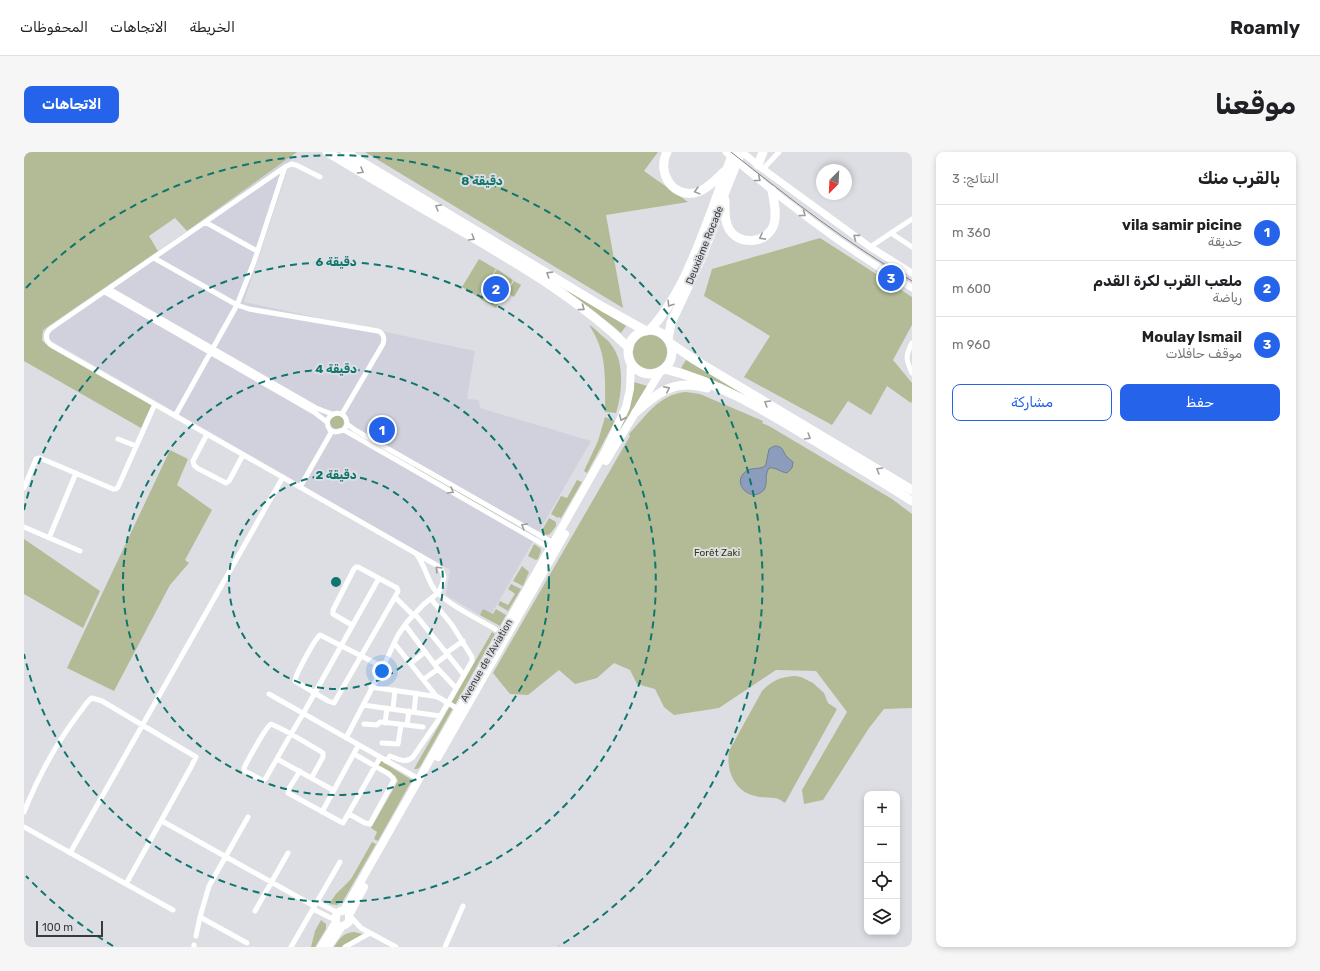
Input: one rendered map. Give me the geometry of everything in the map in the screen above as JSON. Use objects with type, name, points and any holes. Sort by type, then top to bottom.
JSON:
[{"type":"highway","points":[[327,152],[535,276],[582,308],[629,348]]},
{"type":"highway","points":[[345,152],[603,307],[648,330],[660,332],[669,341],[695,360],[912,490]]},
{"type":"highway","points":[[667,152],[664,160],[665,176],[671,186],[686,193],[692,193],[707,187],[727,168]]},
{"type":"highway","name":"Deuxième Rocade","points":[[648,330],[661,318],[674,298],[698,245],[733,152]]},
{"type":"highway","name":"Deuxième Rocade","points":[[669,341],[671,323],[700,261],[725,192],[742,152]]},
{"type":"highway","points":[[757,164],[762,152]]},
{"type":"highway","points":[[725,192],[725,218],[728,229],[736,236],[751,241],[763,238],[772,228],[775,216],[772,190]]},
{"type":"highway","points":[[648,330],[635,337],[629,348],[629,358],[631,363],[644,373],[655,373],[662,370],[671,360],[672,349],[669,341]]},
{"type":"highway","points":[[662,370],[690,376],[738,397],[776,418],[912,501]]},
{"type":"highway","points":[[636,412],[661,392],[684,384],[700,386],[738,397]]},
{"type":"main road","points":[[726,152],[772,190],[830,233],[891,276],[912,288]]},
{"type":"main road","points":[[742,152],[870,247],[912,273]]},
{"type":"main road","name":"Avenue de l'Aviation","points":[[321,947],[342,918],[554,547],[606,450],[623,416],[630,389],[631,363]]},
{"type":"main road","name":"Avenue de l'Aviation","points":[[328,947],[342,918],[502,632],[662,370]]},
{"type":"street","points":[[757,164],[779,152]]},
{"type":"street","points":[[320,177],[296,165],[291,164],[285,167],[50,329],[46,335],[48,342],[53,346],[441,569],[444,581],[438,593],[404,625],[346,738]]},
{"type":"street","points":[[175,416],[237,305],[285,167]]},
{"type":"street","points":[[205,222],[257,251]]},
{"type":"street","points":[[870,247],[891,233],[910,223]]},
{"type":"street","points":[[891,233],[912,247]]},
{"type":"street","points":[[154,258],[237,305],[257,310],[378,331],[382,333],[384,337],[383,344],[342,414]]},
{"type":"street","points":[[107,290],[290,396],[327,422],[328,427],[332,431],[338,432],[344,430],[357,436],[554,547]]},
{"type":"street","points":[[912,343],[908,350],[906,359],[912,373]]},
{"type":"street","points":[[290,396],[332,414],[342,414],[346,418],[347,424],[344,430]]},
{"type":"street","points":[[24,488],[36,459],[41,458],[116,489],[155,404]]},
{"type":"street","points":[[327,422],[332,414]]},
{"type":"street","points":[[347,424],[554,547]]},
{"type":"street","points":[[300,487],[332,431]]},
{"type":"street","points":[[207,434],[193,461],[197,468],[226,483],[229,481],[243,455]]},
{"type":"street","points":[[118,439],[136,446]]},
{"type":"street","points":[[48,538],[76,473]]},
{"type":"street","points":[[70,853],[283,477]]},
{"type":"street","points":[[24,527],[80,551]]},
{"type":"street","points":[[415,553],[429,580],[438,593],[455,605],[502,632]]},
{"type":"street","points":[[352,625],[332,612],[357,566],[397,588],[398,591],[395,597],[361,656],[334,703],[295,681],[295,678],[319,636],[323,636],[341,646],[361,656],[383,667]]},
{"type":"street","points":[[312,777],[323,754],[291,734],[272,724],[270,724],[244,769],[264,780],[277,759],[291,734],[315,693],[378,578]]},
{"type":"street","points":[[395,597],[414,615],[464,675]]},
{"type":"street","points":[[386,761],[390,756],[405,761],[411,759],[440,716],[471,663],[472,659],[463,641],[448,619],[430,599]]},
{"type":"street","points":[[404,625],[456,688]]},
{"type":"street","points":[[424,679],[446,654],[463,641]]},
{"type":"street","points":[[394,643],[438,697],[458,709]]},
{"type":"street","points":[[411,663],[425,652]]},
{"type":"street","points":[[371,687],[438,697]]},
{"type":"street","points":[[393,709],[395,690]]},
{"type":"street","points":[[382,742],[398,744],[404,725],[411,712],[416,693]]},
{"type":"street","points":[[269,694],[358,746],[419,779]]},
{"type":"street","points":[[24,812],[29,799],[58,743],[91,698],[102,701],[196,757],[126,884]]},
{"type":"street","points":[[363,705],[440,716]]},
{"type":"street","points":[[385,723],[387,708]]},
{"type":"street","points":[[364,724],[377,725],[380,723],[385,723],[423,728]]},
{"type":"street","points":[[322,812],[358,746]]},
{"type":"street","points":[[349,814],[368,824],[371,822],[394,780],[392,777],[354,754]]},
{"type":"street","points":[[300,771],[288,790],[288,793],[343,824],[380,758]]},
{"type":"street","points":[[277,759],[334,790]]},
{"type":"street","points":[[196,936],[209,886],[248,817]]},
{"type":"street","points":[[162,821],[272,883],[396,947]]},
{"type":"street","points":[[24,827],[173,910]]},
{"type":"street","points":[[255,911],[288,853]]},
{"type":"street","points":[[291,947],[340,862]]},
{"type":"street","points":[[315,906],[361,928]]},
{"type":"street","points":[[445,947],[463,906]]},
{"type":"street","points":[[200,917],[247,943]]},
{"type":"street","points":[[345,947],[370,933]]},
{"type":"shaded area","points":[[292,156],[244,302],[475,351],[467,399],[479,400],[480,408],[591,441],[488,620],[446,595],[450,570],[48,339],[43,330],[187,231]]},
{"type":"green space","points":[[24,152],[297,152],[187,231],[175,218],[149,236],[158,251],[43,330],[42,340],[49,347],[152,404],[141,428],[24,361]]},
{"type":"green space","points":[[365,152],[658,152],[644,171],[688,202],[606,215],[623,308]]},
{"type":"green space","points":[[820,238],[912,297],[912,325],[893,360],[912,383],[911,403],[887,386],[871,415],[848,401],[832,425],[744,377],[770,336],[704,296],[712,269]]},
{"type":"green space","points":[[479,259],[496,269],[478,297],[462,287]]},
{"type":"green space","points":[[497,269],[513,280],[496,308],[479,298]]},
{"type":"green space","points":[[514,281],[521,285],[514,297],[507,293]]},
{"type":"green space","points":[[568,290],[626,326],[621,333],[567,291]]},
{"type":"green space","points":[[589,325],[610,343],[619,361],[621,369],[621,388],[616,413],[605,412],[605,378],[602,356],[600,346]]},
{"type":"green space","points":[[650,335],[662,340],[667,352],[662,364],[650,369],[638,364],[633,352],[638,340]]},
{"type":"green space","points":[[686,360],[746,396],[681,368]]},
{"type":"green space","points":[[634,382],[647,386],[615,439],[629,410]]},
{"type":"green space","name":"Forêt Zaki","points":[[686,392],[700,394],[763,421],[762,423],[892,499],[912,514],[912,708],[884,709],[869,728],[823,800],[804,804],[802,790],[847,712],[816,671],[776,670],[719,708],[674,715],[664,707],[655,689],[637,684],[630,670],[614,663],[597,678],[575,684],[559,670],[528,695],[510,694],[493,673],[630,436],[629,434],[647,413],[661,401],[676,394]]},
{"type":"green space","points":[[337,415],[342,417],[344,422],[342,427],[337,429],[332,427],[330,422],[332,417]]},
{"type":"green space","points":[[605,417],[615,421],[587,473],[584,471],[598,441]]},
{"type":"green space","points":[[170,450],[188,459],[177,485],[212,510],[185,560],[189,563],[170,585],[114,691],[67,668]]},
{"type":"green space","points":[[415,466],[536,537],[414,467]]},
{"type":"green space","points":[[577,480],[582,482],[561,518],[551,514],[561,496],[567,498]]},
{"type":"green space","points":[[549,518],[556,522],[556,526],[550,534],[547,535],[541,532]]},
{"type":"green space","points":[[24,539],[100,591],[83,628],[24,594]]},
{"type":"green space","points":[[534,544],[540,548],[541,551],[538,559],[536,560],[528,556]]},
{"type":"green space","points":[[522,566],[529,572],[523,586],[513,581]]},
{"type":"green space","points":[[511,584],[521,589],[508,611],[498,605],[500,601],[508,605],[515,594],[508,589]]},
{"type":"green space","points":[[483,609],[493,614],[496,609],[506,615],[500,626],[480,615]]},
{"type":"green space","points":[[492,632],[495,634],[455,705],[451,703]]},
{"type":"green space","points":[[795,676],[801,677],[813,683],[824,693],[828,703],[837,709],[785,803],[775,798],[755,796],[742,790],[733,779],[730,772],[728,758],[729,751],[762,691],[769,684],[777,680]]},
{"type":"green space","points":[[450,706],[453,708],[420,767],[414,769]]},
{"type":"green space","points":[[381,761],[412,780],[378,841],[374,839],[377,832],[371,828],[398,781],[395,776],[378,766]]},
{"type":"green space","points":[[372,842],[376,844],[343,901],[337,905],[329,904],[336,894],[351,879]]},
{"type":"green space","points":[[321,920],[326,924],[326,929],[315,947],[311,947],[315,931]]},
{"type":"green space","points":[[354,932],[362,934],[362,937],[342,947],[334,947],[342,936]]},
{"type":"water","points":[[774,446],[780,447],[787,457],[793,462],[792,468],[787,473],[774,468],[769,468],[766,476],[766,484],[763,490],[754,495],[749,494],[741,485],[741,477],[748,470],[764,467],[769,449]]},
{"type":"tram line","points":[[731,152],[842,236],[888,267],[912,281]]},
{"type":"place","name":"Moulay Ismail","points":[[891,278]]},
{"type":"place","name":"ملعب القرب لكرة القدم","points":[[496,289]]},
{"type":"place","name":"vila samir picine","points":[[382,430]]}]
